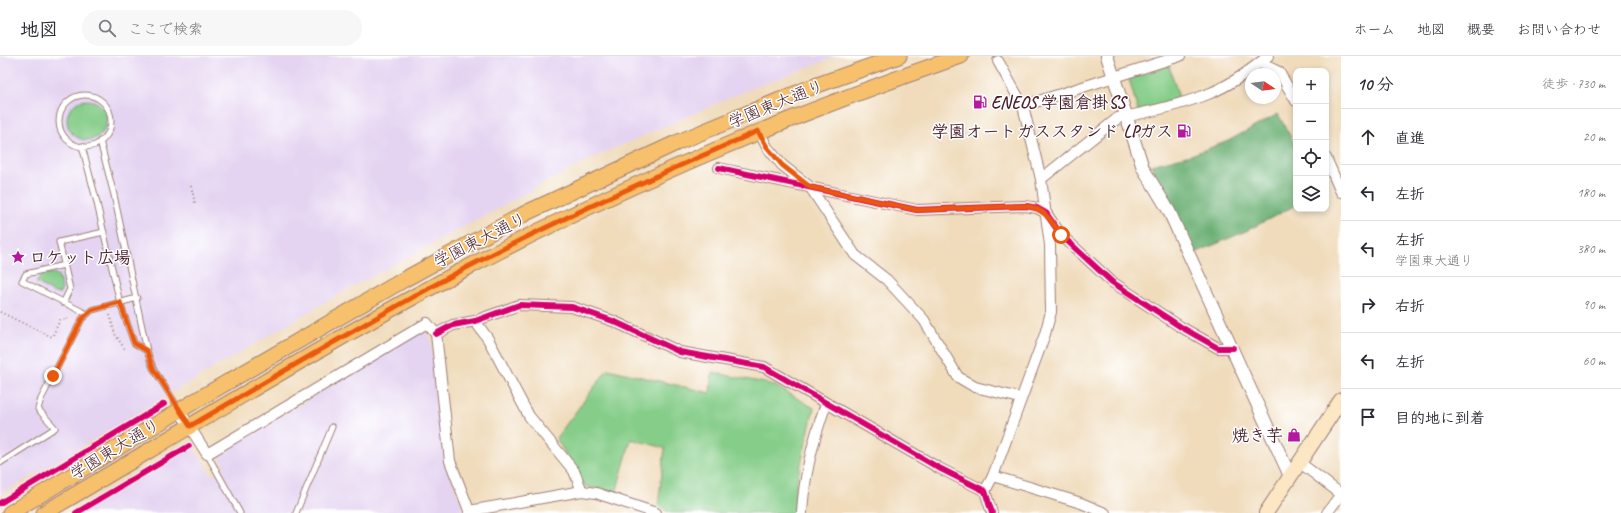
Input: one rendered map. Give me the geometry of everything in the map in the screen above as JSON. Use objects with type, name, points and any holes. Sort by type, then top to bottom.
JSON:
[{"type":"main road","name":"学園東大通り","points":[[10,513],[179,410],[405,279],[528,212],[676,143],[809,88],[899,56]]},
{"type":"main road","name":"学園東大通り","points":[[44,513],[384,313],[465,269],[609,198],[758,131],[865,89],[961,56]]},
{"type":"main road","points":[[1266,513],[1341,400]]},
{"type":"street","points":[[1107,56],[1143,168],[1169,211],[1233,348],[1290,476]]},
{"type":"street","points":[[1023,106],[1180,56]]},
{"type":"street","points":[[1041,180],[1118,118],[1208,94],[1264,59],[1278,72],[1293,96]]},
{"type":"street","points":[[992,513],[985,491],[993,476],[1020,398],[1045,334],[1051,312],[1050,245],[1041,180],[1023,106],[998,61]]},
{"type":"street","points":[[758,131],[767,147],[782,165],[810,187],[855,255],[887,280],[924,320],[958,377],[975,387],[1020,398]]},
{"type":"street","points":[[1329,165],[1341,192]]},
{"type":"street","points":[[719,168],[917,210],[1026,206],[1038,208],[1046,213],[1061,235],[1112,282],[1187,331],[1218,348],[1233,348]]},
{"type":"street","points":[[436,334],[453,325],[475,321],[519,305],[572,307],[613,321],[680,352],[764,367],[939,468],[985,491]]},
{"type":"street","points":[[475,321],[488,339],[529,416],[574,471],[582,491]]},
{"type":"street","points":[[179,410],[207,454],[427,323],[436,334],[450,461],[469,512],[582,491],[596,493],[656,513]]},
{"type":"street","points":[[802,513],[803,487],[814,436],[826,404]]},
{"type":"street","points":[[1299,462],[1341,494],[1327,513]]},
{"type":"street","points":[[993,476],[1081,503],[1105,513]]},
{"type":"lane","points":[[78,96],[95,97],[107,108],[110,125],[105,136],[100,142],[91,146],[82,146],[74,144],[65,138],[59,122],[64,106],[78,96]]},
{"type":"lane","points":[[100,142],[114,195],[147,351],[153,368],[179,410]]},
{"type":"lane","points":[[82,146],[120,302],[134,343],[147,351]]},
{"type":"lane","points":[[63,303],[70,289],[59,242],[104,232]]},
{"type":"lane","points":[[64,265],[26,274],[22,281],[87,314]]},
{"type":"lane","points":[[0,463],[56,428],[38,409],[41,399],[79,326],[87,314],[99,308],[137,298]]},
{"type":"lane","points":[[296,513],[332,427]]},
{"type":"lane","points":[[207,454],[240,513]]},
{"type":"path","points":[[191,186],[195,203]]},
{"type":"path","points":[[0,312],[52,337],[60,320],[68,319]]},
{"type":"path","points":[[110,315],[115,334],[126,351]]},
{"type":"shaded area","points":[[0,56],[838,56],[750,89],[590,159],[330,299],[0,495]]},
{"type":"shaded area","points":[[418,332],[427,333],[431,340],[445,462],[465,513],[82,513],[193,447],[212,476],[225,467],[218,454]]},
{"type":"green space","points":[[1169,66],[1179,98],[1138,111],[1129,79]]},
{"type":"green space","points":[[87,100],[95,102],[101,106],[105,112],[107,120],[105,128],[101,134],[95,138],[87,140],[79,138],[73,134],[69,128],[67,120],[69,112],[73,106],[79,102]]},
{"type":"green space","points":[[1278,114],[1293,141],[1293,207],[1246,231],[1195,253],[1151,165],[1191,155],[1228,141]]},
{"type":"green space","points":[[51,273],[58,275],[62,289],[60,293],[54,293],[36,282],[40,276]]},
{"type":"green space","points":[[608,369],[710,393],[712,372],[774,385],[814,408],[796,485],[794,513],[671,513],[658,506],[665,448],[631,439],[616,493],[585,486],[556,438]]},
{"type":"cycle path","points":[[719,168],[917,210],[1026,206],[1037,208],[1046,213],[1061,235],[1112,282],[1181,327],[1218,348],[1233,348]]},
{"type":"cycle path","points":[[436,334],[453,325],[475,321],[519,305],[572,307],[613,321],[680,352],[764,367],[939,468],[985,491],[992,513]]},
{"type":"cycle path","points":[[0,503],[164,404]]},
{"type":"cycle path","points":[[76,513],[189,446]]},
{"type":"place","name":"ENEOS 学園倉掛SS","points":[[980,102]]},
{"type":"place","name":"学園オートガススタンド LPガス","points":[[1184,131]]},
{"type":"place","name":"ロケット広場","points":[[18,257]]},
{"type":"place","name":"焼き芋","points":[[1294,435]]},
{"type":"route","points":[[53,376],[82,319],[92,310],[120,302],[134,343],[147,351],[153,368],[190,426],[384,313],[465,269],[537,232],[609,198],[758,131],[767,147],[782,165],[810,187],[917,210],[1026,206],[1038,208],[1046,213],[1061,235]]}]
